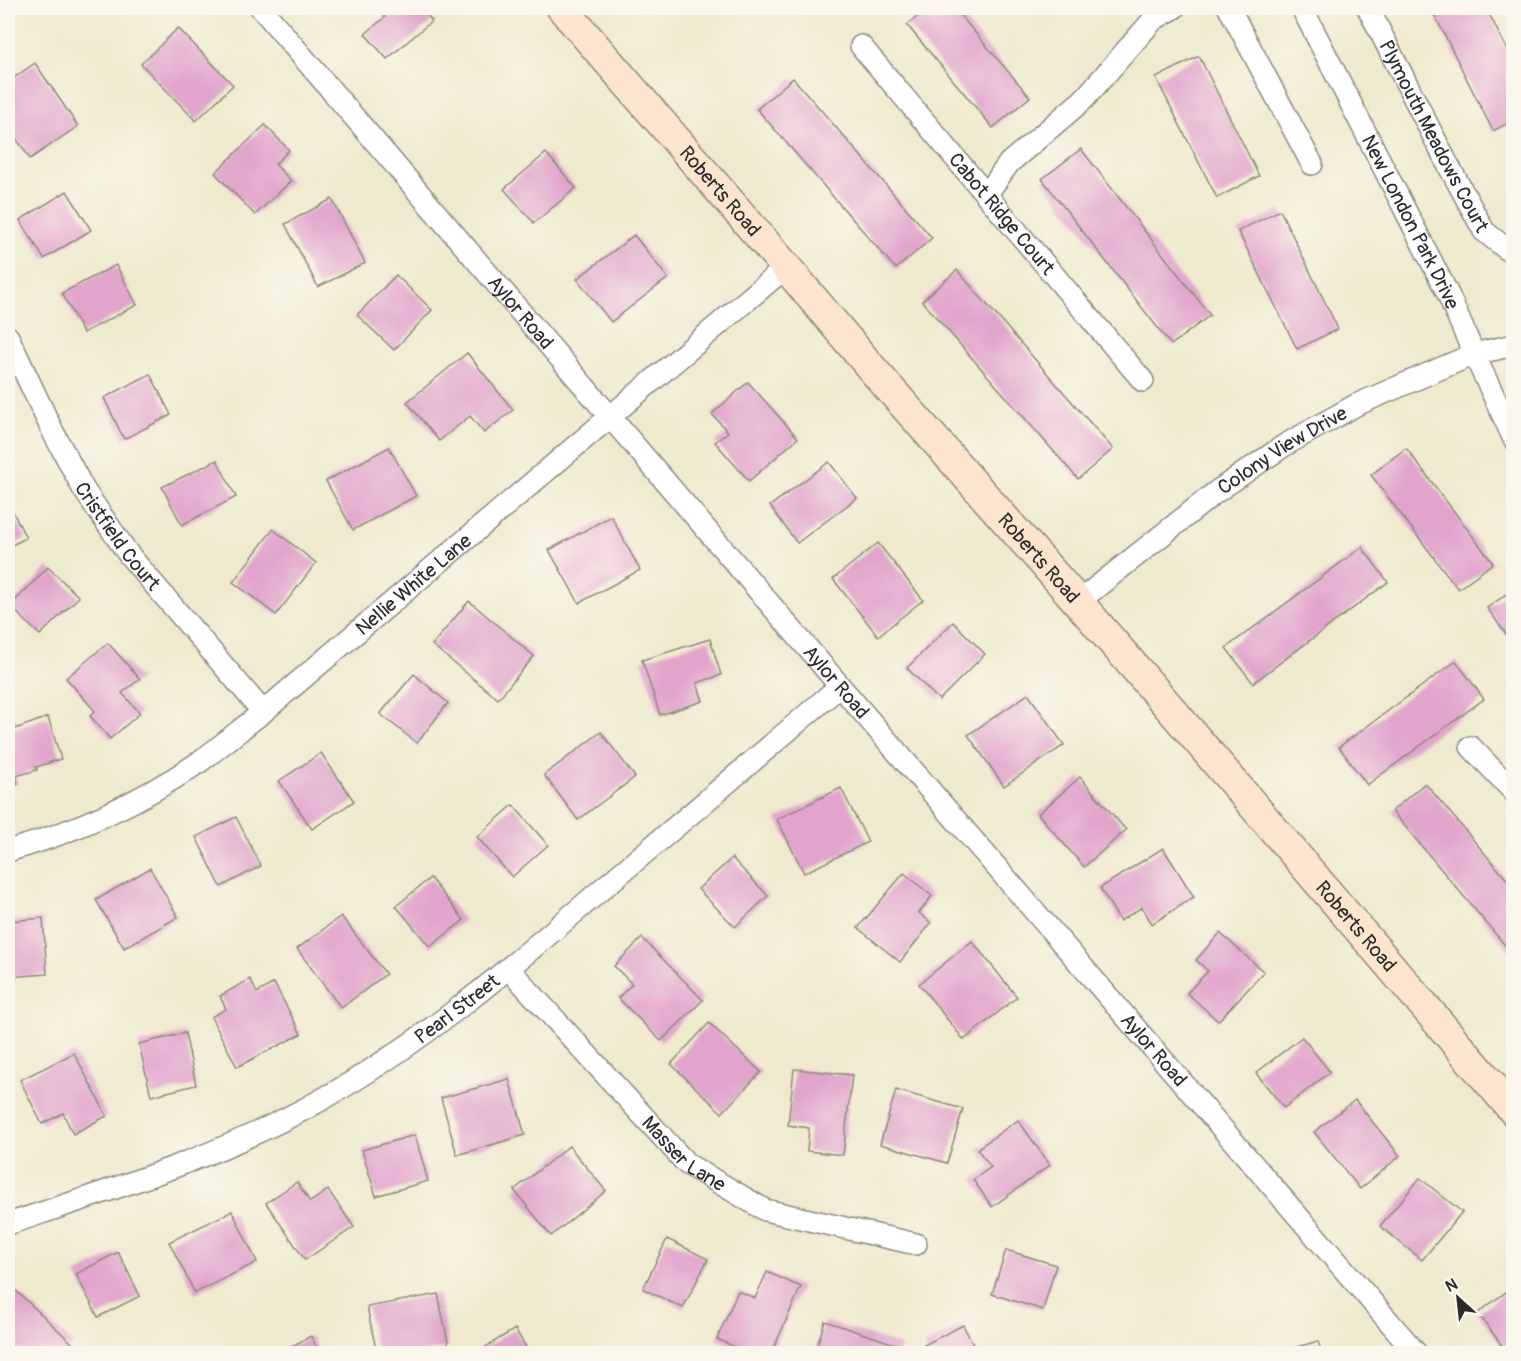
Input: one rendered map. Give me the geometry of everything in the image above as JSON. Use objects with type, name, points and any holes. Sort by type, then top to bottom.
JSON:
[{"type":"main road","name":"Roberts Road","points":[[562,8],[874,371],[1078,602],[1514,1111]]},
{"type":"street","name":"Aylor Road","points":[[261,8],[840,686],[1417,1353]]},
{"type":"street","points":[[987,194],[1010,163],[1083,99],[1153,20],[1174,8]]},
{"type":"street","points":[[1229,8],[1312,164]]},
{"type":"street","name":"New London Park Drive","points":[[1302,8],[1448,294],[1514,439]]},
{"type":"street","name":"Plymouth Meadows Court","points":[[1368,8],[1445,159],[1485,231],[1514,255]]},
{"type":"street","name":"Cabot Ridge Court","points":[[861,46],[1143,381]]},
{"type":"street","name":"Nellie White Lane","points":[[8,851],[94,820],[155,789],[198,762],[263,712],[786,267]]},
{"type":"street","name":"Cristfield Court","points":[[8,337],[52,430],[84,490],[129,555],[263,712]]},
{"type":"street","name":"Colony View Drive","points":[[1078,602],[1216,492],[1285,445],[1356,405],[1474,354],[1514,345]]},
{"type":"street","name":"Pearl Street","points":[[8,1224],[150,1177],[265,1129],[374,1069],[449,1017],[509,969],[840,686]]},
{"type":"street","points":[[1471,747],[1514,792]]},
{"type":"street","name":"Masser Lane","points":[[509,969],[687,1164],[765,1210],[916,1244]]},
{"type":"building","points":[[376,8],[421,8],[432,21],[387,59],[365,34],[385,17]]},
{"type":"building","points":[[929,8],[954,8],[1030,97],[993,128],[907,25]]},
{"type":"building","points":[[1431,8],[1486,8],[1514,63],[1514,120],[1493,131]]},
{"type":"building","points":[[178,28],[233,85],[196,121],[141,64]]},
{"type":"building","points":[[1199,56],[1259,176],[1217,198],[1156,78]]},
{"type":"building","points":[[35,63],[78,126],[30,159],[8,126],[8,82]]},
{"type":"building","points":[[793,78],[932,238],[896,269],[757,109]]},
{"type":"building","points":[[265,125],[289,150],[275,164],[291,181],[255,215],[215,173]]},
{"type":"building","points":[[1081,149],[1210,315],[1171,345],[1042,179]]},
{"type":"building","points":[[546,153],[576,188],[534,223],[504,189]]},
{"type":"building","points":[[67,191],[91,230],[44,259],[20,220]]},
{"type":"building","points":[[332,199],[365,263],[318,287],[285,224]]},
{"type":"building","points":[[1280,210],[1338,329],[1297,349],[1238,231]]},
{"type":"building","points":[[634,235],[668,278],[611,322],[577,279]]},
{"type":"building","points":[[116,265],[137,305],[83,333],[62,293]]},
{"type":"building","points":[[957,270],[1113,449],[1078,479],[922,301]]},
{"type":"building","points":[[396,275],[432,310],[394,350],[357,315]]},
{"type":"building","points":[[467,353],[513,410],[484,433],[470,416],[439,441],[407,402]]},
{"type":"building","points":[[150,374],[171,415],[124,439],[104,398]]},
{"type":"building","points":[[748,382],[798,438],[749,481],[715,442],[728,432],[712,414]]},
{"type":"building","points":[[389,447],[416,496],[353,530],[326,481]]},
{"type":"building","points":[[1406,448],[1493,563],[1458,589],[1371,475]]},
{"type":"building","points":[[217,460],[236,497],[182,525],[162,487]]},
{"type":"building","points":[[829,462],[857,498],[797,543],[770,506]]},
{"type":"building","points":[[8,502],[26,538],[8,547]]},
{"type":"building","points":[[611,516],[640,570],[579,603],[549,550]]},
{"type":"building","points":[[273,529],[316,563],[276,615],[233,582]]},
{"type":"building","points":[[878,543],[923,600],[878,636],[833,579]]},
{"type":"building","points":[[1362,547],[1388,582],[1253,683],[1226,648]]},
{"type":"building","points":[[48,567],[79,597],[40,635],[10,606]]},
{"type":"building","points":[[1514,589],[1514,645],[1487,608]]},
{"type":"building","points":[[469,601],[534,656],[498,699],[432,645]]},
{"type":"building","points":[[953,622],[985,654],[939,700],[907,668]]},
{"type":"building","points":[[710,639],[721,675],[697,683],[703,701],[660,715],[642,660]]},
{"type":"building","points":[[108,643],[140,679],[122,693],[140,713],[110,739],[90,716],[95,711],[66,678]]},
{"type":"building","points":[[1456,661],[1484,699],[1367,785],[1339,747]]},
{"type":"building","points":[[414,674],[448,703],[417,743],[380,714]]},
{"type":"building","points":[[1028,694],[1064,745],[1004,786],[968,735]]},
{"type":"building","points":[[48,717],[61,759],[36,767],[37,770],[16,776],[18,784],[8,787],[8,725],[14,724],[15,729]]},
{"type":"building","points":[[601,732],[635,777],[578,820],[544,775]]},
{"type":"building","points":[[321,753],[354,801],[312,829],[279,781]]},
{"type":"building","points":[[1080,777],[1126,830],[1084,867],[1038,814]]},
{"type":"building","points":[[1425,783],[1514,888],[1514,956],[1392,811]]},
{"type":"building","points":[[841,788],[868,842],[804,873],[777,819]]},
{"type":"building","points":[[513,805],[548,845],[512,877],[477,837]]},
{"type":"building","points":[[236,817],[261,866],[221,887],[196,837]]},
{"type":"building","points":[[1163,848],[1194,897],[1152,924],[1142,907],[1120,921],[1100,888]]},
{"type":"building","points":[[732,858],[768,896],[735,927],[698,889]]},
{"type":"building","points":[[150,868],[178,917],[124,948],[96,900]]},
{"type":"building","points":[[904,873],[932,896],[919,913],[931,923],[900,962],[858,928]]},
{"type":"building","points":[[430,878],[464,920],[430,947],[396,906]]},
{"type":"building","points":[[341,916],[386,974],[341,1008],[297,949]]},
{"type":"building","points":[[43,918],[47,974],[8,977],[8,921]]},
{"type":"building","points":[[1220,933],[1264,972],[1218,1021],[1187,993],[1208,971],[1196,960]]},
{"type":"building","points":[[642,938],[703,1000],[661,1041],[618,998],[632,984],[614,966]]},
{"type":"building","points":[[972,941],[1017,997],[964,1040],[919,984]]},
{"type":"building","points":[[250,979],[257,993],[274,983],[301,1034],[237,1067],[211,1017],[226,1009],[220,996]]},
{"type":"building","points":[[709,1023],[761,1072],[722,1113],[671,1064]]},
{"type":"building","points":[[185,1033],[196,1085],[151,1096],[139,1044]]},
{"type":"building","points":[[1302,1037],[1330,1072],[1284,1108],[1256,1073]]},
{"type":"building","points":[[74,1053],[107,1116],[73,1134],[63,1113],[42,1124],[20,1080]]},
{"type":"building","points":[[794,1069],[852,1075],[843,1155],[807,1151],[809,1128],[788,1125]]},
{"type":"building","points":[[509,1079],[525,1135],[457,1155],[441,1098]]},
{"type":"building","points":[[896,1090],[963,1109],[947,1163],[880,1144]]},
{"type":"building","points":[[1355,1100],[1400,1156],[1360,1189],[1314,1132]]},
{"type":"building","points":[[1018,1120],[1050,1165],[992,1207],[973,1180],[991,1167],[977,1149]]},
{"type":"building","points":[[415,1135],[428,1181],[376,1196],[362,1150]]},
{"type":"building","points":[[569,1146],[606,1191],[551,1236],[514,1190]]},
{"type":"building","points":[[1420,1178],[1462,1212],[1422,1260],[1380,1226]]},
{"type":"building","points":[[297,1182],[310,1202],[328,1190],[354,1227],[305,1260],[266,1203]]},
{"type":"building","points":[[232,1211],[257,1262],[195,1293],[169,1242]]},
{"type":"building","points":[[667,1239],[708,1259],[683,1308],[643,1289]]},
{"type":"building","points":[[1006,1250],[1056,1265],[1043,1310],[992,1294]]},
{"type":"building","points":[[118,1252],[140,1296],[98,1317],[76,1274]]},
{"type":"building","points":[[767,1272],[801,1287],[771,1354],[751,1354],[717,1339],[738,1291],[755,1298]]},
{"type":"building","points":[[12,1287],[73,1344],[64,1354],[8,1354],[8,1292]]},
{"type":"building","points":[[1510,1289],[1514,1293],[1514,1354],[1508,1354],[1478,1313]]},
{"type":"building","points":[[438,1294],[449,1347],[415,1354],[377,1354],[367,1307]]},
{"type":"building","points":[[825,1321],[901,1346],[899,1354],[814,1354]]},
{"type":"building","points":[[963,1325],[978,1354],[928,1354],[924,1345]]},
{"type":"building","points":[[515,1329],[530,1354],[474,1354]]},
{"type":"building","points":[[311,1336],[320,1354],[277,1354]]},
{"type":"building","points":[[1318,1341],[1322,1354],[1284,1354],[1284,1351]]}]
